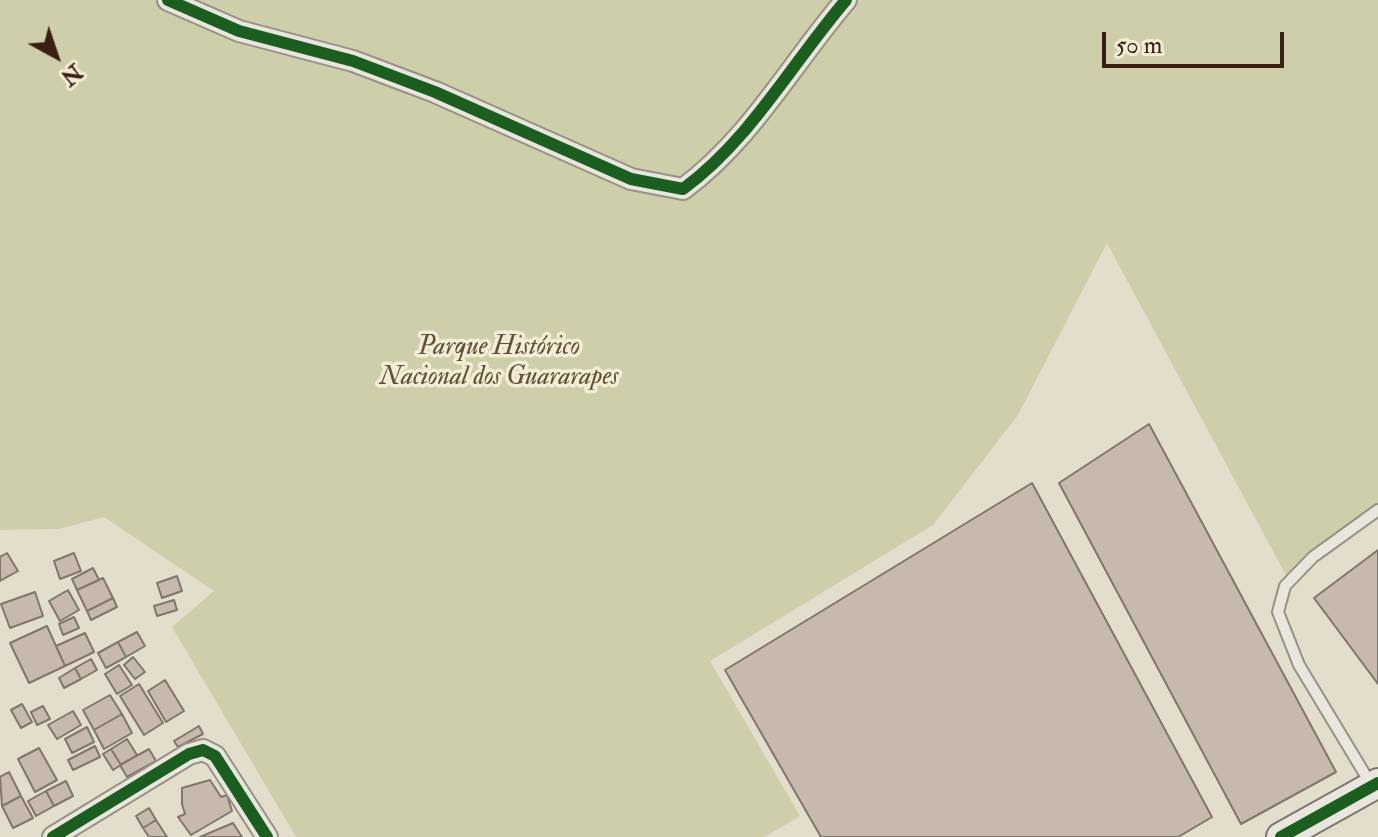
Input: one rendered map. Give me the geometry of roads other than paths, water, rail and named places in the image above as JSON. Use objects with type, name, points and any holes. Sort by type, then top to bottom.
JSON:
[{"type":"street","points":[[168,0],[239,31],[353,61],[411,83],[631,179],[683,189],[709,170],[738,141],[811,41],[846,0]]},
{"type":"street","points":[[53,837],[168,770],[189,754],[203,750],[215,756],[267,837]]},
{"type":"street","points":[[1281,837],[1376,789]]},
{"type":"lane","points":[[1376,789],[1299,665],[1278,612],[1285,586],[1313,557],[1378,510]]},
{"type":"park label","name":"Parque Histórico Nacional dos Guararapes","points":[[499,363]]}]
